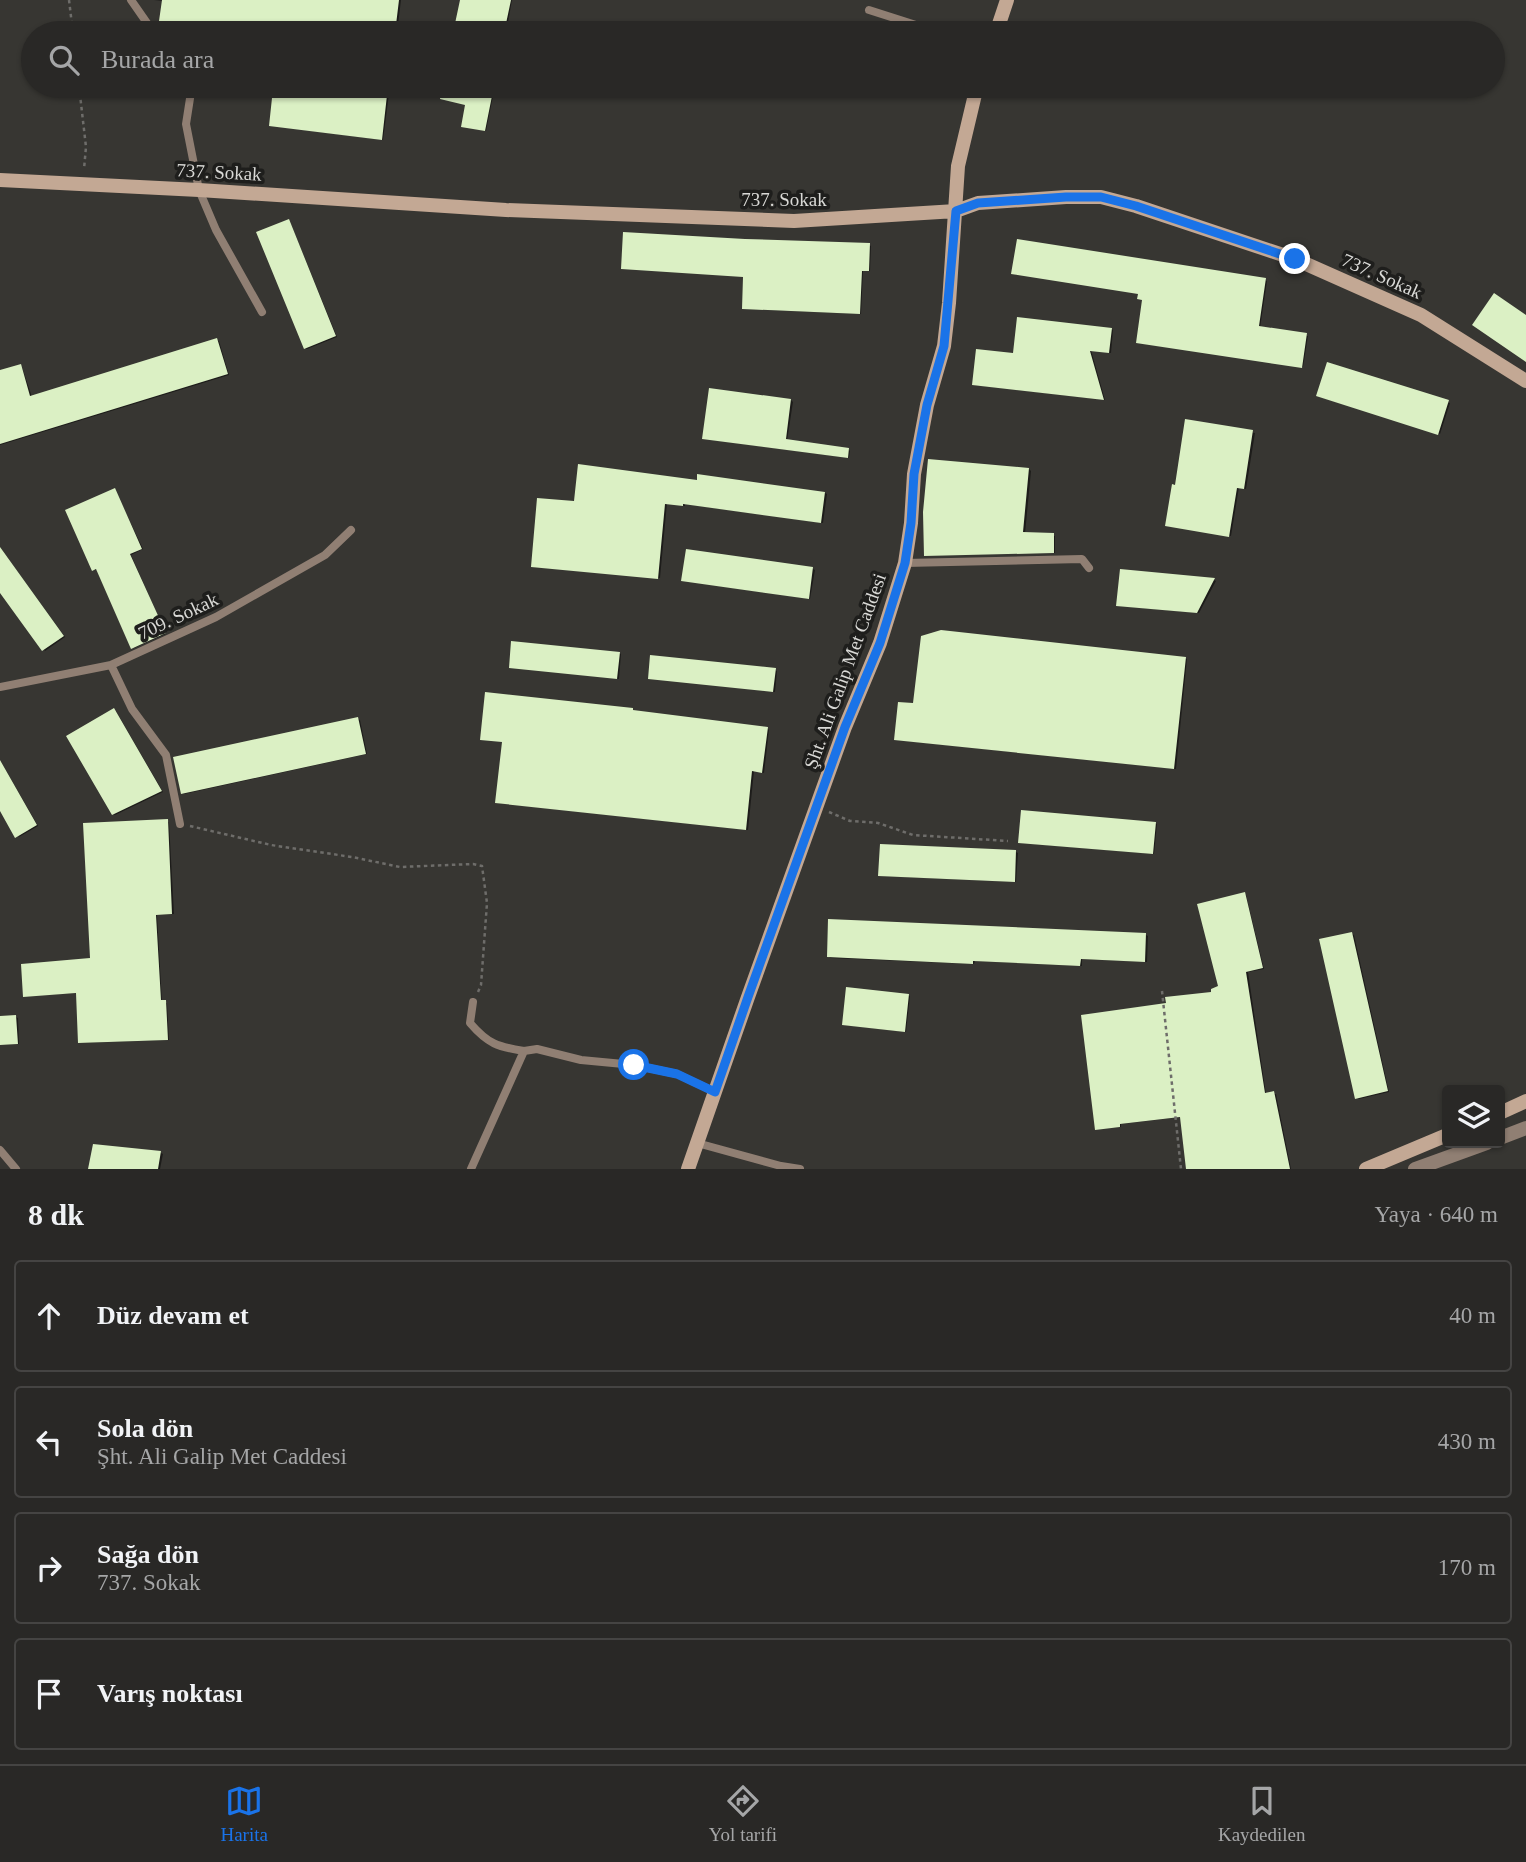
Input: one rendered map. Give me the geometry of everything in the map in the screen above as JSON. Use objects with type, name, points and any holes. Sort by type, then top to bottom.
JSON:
[{"type":"street","points":[[1000,21],[1007,0]]},
{"type":"street","name":"Şht. Ali Galip Met Caddesi","points":[[688,1169],[845,727],[880,643],[905,563],[914,474],[927,405],[944,346],[958,166],[973,98]]},
{"type":"street","name":"737. Sokak","points":[[0,180],[506,210],[794,221],[956,211],[978,203],[1101,197],[1295,259],[1421,315],[1526,381]]},
{"type":"street","points":[[1505,1110],[1526,1101]]},
{"type":"street","points":[[1505,1136],[1526,1128]]},
{"type":"street","points":[[1369,1168],[1442,1137]]},
{"type":"street","points":[[1415,1169],[1473,1148]]},
{"type":"lane","points":[[131,0],[146,21]]},
{"type":"lane","points":[[869,10],[903,21]]},
{"type":"lane","points":[[190,98],[186,124],[198,190],[216,230],[262,312]]},
{"type":"lane","name":"709. Sokak","points":[[0,687],[111,665],[216,617],[325,555],[351,530]]},
{"type":"lane","points":[[905,563],[1082,559],[1089,568]]},
{"type":"lane","points":[[111,665],[132,709],[166,755],[180,824]]},
{"type":"lane","points":[[473,1002],[470,1023],[480,1035],[499,1047],[524,1051],[537,1049],[581,1060],[634,1065],[677,1074],[715,1092]]},
{"type":"lane","points":[[471,1169],[524,1051]]},
{"type":"lane","points":[[697,1143],[800,1169]]},
{"type":"lane","points":[[0,1150],[16,1169]]},
{"type":"path","points":[[69,0],[72,21]]},
{"type":"path","points":[[80,98],[86,147],[83,184]]},
{"type":"path","points":[[817,806],[850,821],[878,823],[913,835],[1008,841]]},
{"type":"path","points":[[180,824],[271,845],[401,867],[482,866],[487,903],[481,985],[473,1002]]},
{"type":"path","points":[[1162,991],[1181,1169]]},
{"type":"building","points":[[162,0],[399,0],[396,21],[159,21]]},
{"type":"building","points":[[460,0],[511,0],[507,21],[456,21]]},
{"type":"building","points":[[272,98],[387,98],[382,140],[269,126]]},
{"type":"building","points":[[492,98],[485,131],[461,127],[465,105],[440,99]]},
{"type":"building","points":[[289,219],[336,336],[304,349],[256,232]]},
{"type":"building","points":[[623,232],[870,243],[869,271],[862,271],[860,314],[742,309],[743,277],[621,269]]},
{"type":"building","points":[[1017,239],[1266,278],[1259,326],[1307,333],[1302,368],[1136,343],[1142,300],[1137,299],[1138,294],[1011,274]]},
{"type":"building","points":[[1494,293],[1526,315],[1526,362],[1472,325]]},
{"type":"building","points":[[1017,317],[1112,328],[1109,353],[1090,351],[1104,400],[972,385],[976,349],[1013,353]]},
{"type":"building","points":[[217,338],[228,374],[0,444],[0,370],[21,364],[30,396]]},
{"type":"building","points":[[1327,362],[1449,400],[1438,435],[1316,396]]},
{"type":"building","points":[[709,388],[791,399],[786,439],[849,448],[848,458],[702,439]]},
{"type":"building","points":[[1185,419],[1253,430],[1244,489],[1237,488],[1229,537],[1165,526],[1172,484],[1175,485]]},
{"type":"building","points":[[928,459],[1029,468],[1023,532],[1054,533],[1054,553],[924,556],[923,512]]},
{"type":"building","points":[[578,464],[697,480],[697,474],[825,492],[821,523],[683,504],[665,504],[658,579],[531,567],[537,498],[574,501]]},
{"type":"building","points":[[115,488],[142,549],[130,554],[166,633],[131,649],[96,569],[92,571],[65,510]]},
{"type":"building","points":[[0,547],[64,636],[42,651],[0,593]]},
{"type":"building","points":[[686,549],[813,567],[809,599],[681,581]]},
{"type":"building","points":[[1120,569],[1215,578],[1197,613],[1116,606]]},
{"type":"building","points":[[941,630],[1186,657],[1174,769],[894,740],[898,702],[913,703],[921,636]]},
{"type":"building","points":[[511,641],[620,652],[617,679],[509,668]]},
{"type":"building","points":[[650,655],[776,668],[773,692],[648,679]]},
{"type":"building","points":[[485,692],[633,708],[768,727],[762,773],[752,771],[746,830],[495,803],[502,742],[480,740]]},
{"type":"building","points":[[114,708],[162,791],[112,815],[66,736]]},
{"type":"building","points":[[358,717],[366,754],[181,794],[173,757]]},
{"type":"building","points":[[0,760],[37,825],[15,838],[0,811]]},
{"type":"building","points":[[1021,810],[1156,822],[1153,854],[1018,843]]},
{"type":"building","points":[[168,819],[172,914],[156,915],[161,1000],[166,1000],[168,1040],[78,1043],[76,993],[23,997],[21,964],[90,958],[83,823]]},
{"type":"building","points":[[880,844],[1016,850],[1015,882],[878,876]]},
{"type":"building","points":[[1245,892],[1263,968],[1246,972],[1265,1093],[1274,1091],[1290,1169],[1186,1169],[1180,1117],[1120,1124],[1120,1127],[1095,1130],[1081,1015],[1166,1003],[1165,997],[1211,992],[1211,989],[1218,986],[1197,904]]},
{"type":"building","points":[[828,919],[1146,933],[1145,962],[1081,959],[1080,966],[827,957]]},
{"type":"building","points":[[1352,932],[1388,1091],[1355,1099],[1319,939]]},
{"type":"building","points":[[846,987],[909,994],[905,1032],[842,1025]]},
{"type":"building","points":[[16,1015],[18,1044],[0,1045],[0,1016]]},
{"type":"building","points":[[93,1144],[161,1151],[158,1169],[88,1169]]},
{"type":"route","points":[[634,1065],[677,1074],[715,1092],[845,727],[880,643],[905,563],[914,474],[927,405],[944,346],[956,211],[978,203],[1101,197],[1295,259]]}]
